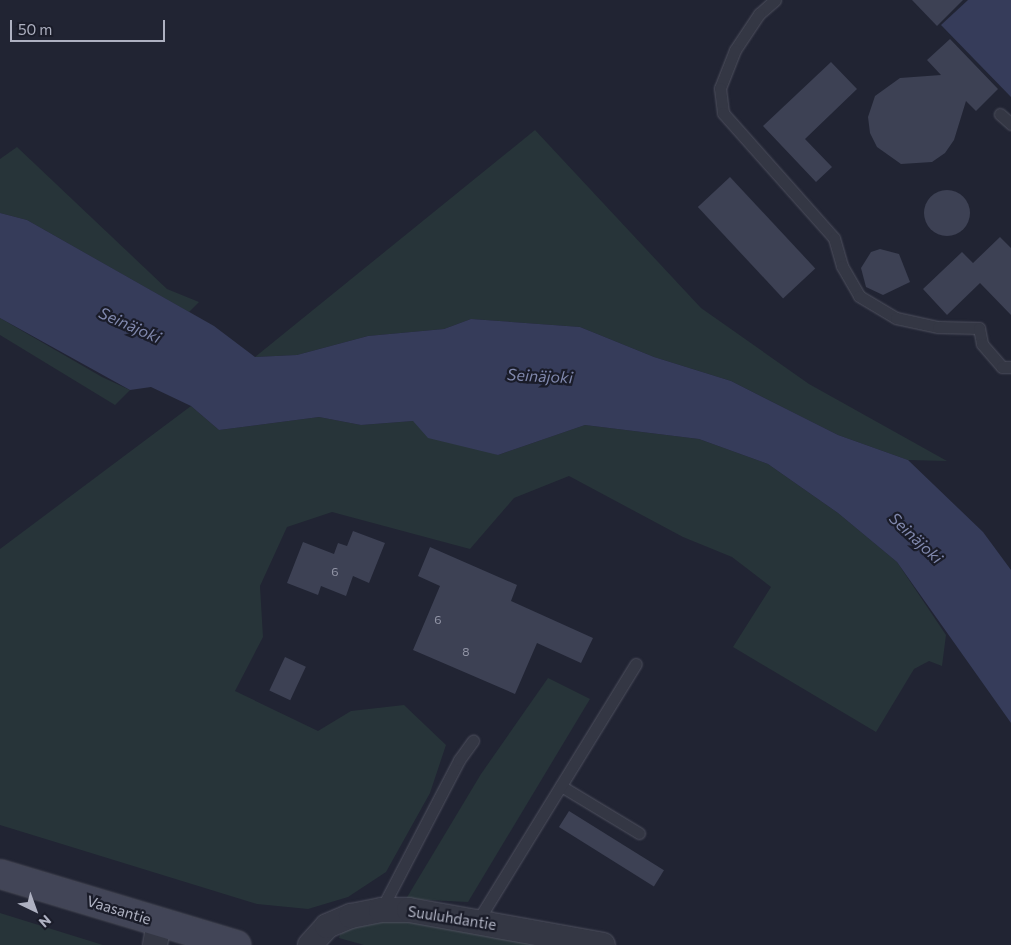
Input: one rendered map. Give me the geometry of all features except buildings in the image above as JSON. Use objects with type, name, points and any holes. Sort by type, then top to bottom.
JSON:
[{"type":"main road","name":"Vaasantie","points":[[0,874],[157,933],[237,945]]},
{"type":"street","name":"Suuluhdantie","points":[[310,945],[327,926],[351,916],[381,910],[409,910],[603,945]]},
{"type":"lane","points":[[775,0],[760,14],[735,50],[720,88],[723,113],[834,238],[842,266],[859,296],[896,318],[938,327],[979,328],[982,344],[1002,367],[1011,367]]},
{"type":"lane","points":[[1000,114],[1011,124]]},
{"type":"lane","points":[[477,922],[636,664]]},
{"type":"lane","points":[[381,910],[458,760],[473,741]]},
{"type":"lane","points":[[561,786],[639,833]]},
{"type":"shaded area","points":[[535,130],[701,308],[809,384],[947,461],[908,460],[838,435],[731,381],[654,357],[580,327],[471,319],[444,329],[368,336],[297,355],[255,357]]},
{"type":"shaded area","points":[[17,147],[167,289],[199,302],[189,312],[27,220],[0,213],[0,159]]},
{"type":"shaded area","points":[[0,318],[102,377],[130,390],[115,405],[0,335]]},
{"type":"shaded area","points":[[191,406],[219,430],[319,417],[361,425],[413,421],[498,455],[585,425],[699,439],[768,464],[838,513],[897,562],[946,635],[942,666],[929,661],[914,669],[876,732],[733,647],[771,587],[732,557],[683,537],[569,476],[514,498],[470,549],[332,512],[287,527],[260,586],[263,637],[235,691],[318,731],[351,711],[404,705],[446,745],[430,793],[386,872],[348,897],[308,909],[257,904],[0,825],[0,549]]},
{"type":"shaded area","points":[[548,678],[590,699],[468,902],[406,899],[481,774]]},
{"type":"shaded area","points":[[0,913],[103,945],[0,945]]},
{"type":"shaded area","points":[[404,918],[550,945],[364,945],[339,938],[341,931],[355,924]]},
{"type":"water","points":[[968,0],[1011,0],[1011,97],[941,25]]},
{"type":"water","name":"Seinäjoki","points":[[0,213],[27,220],[214,326],[255,357],[297,355],[368,336],[444,329],[471,319],[580,327],[654,357],[731,381],[838,435],[908,460],[983,532],[1011,570],[1011,723],[897,562],[838,513],[768,464],[699,439],[585,425],[498,455],[428,438],[413,421],[361,425],[319,417],[219,430],[191,406],[151,387],[130,390],[0,318]]}]
